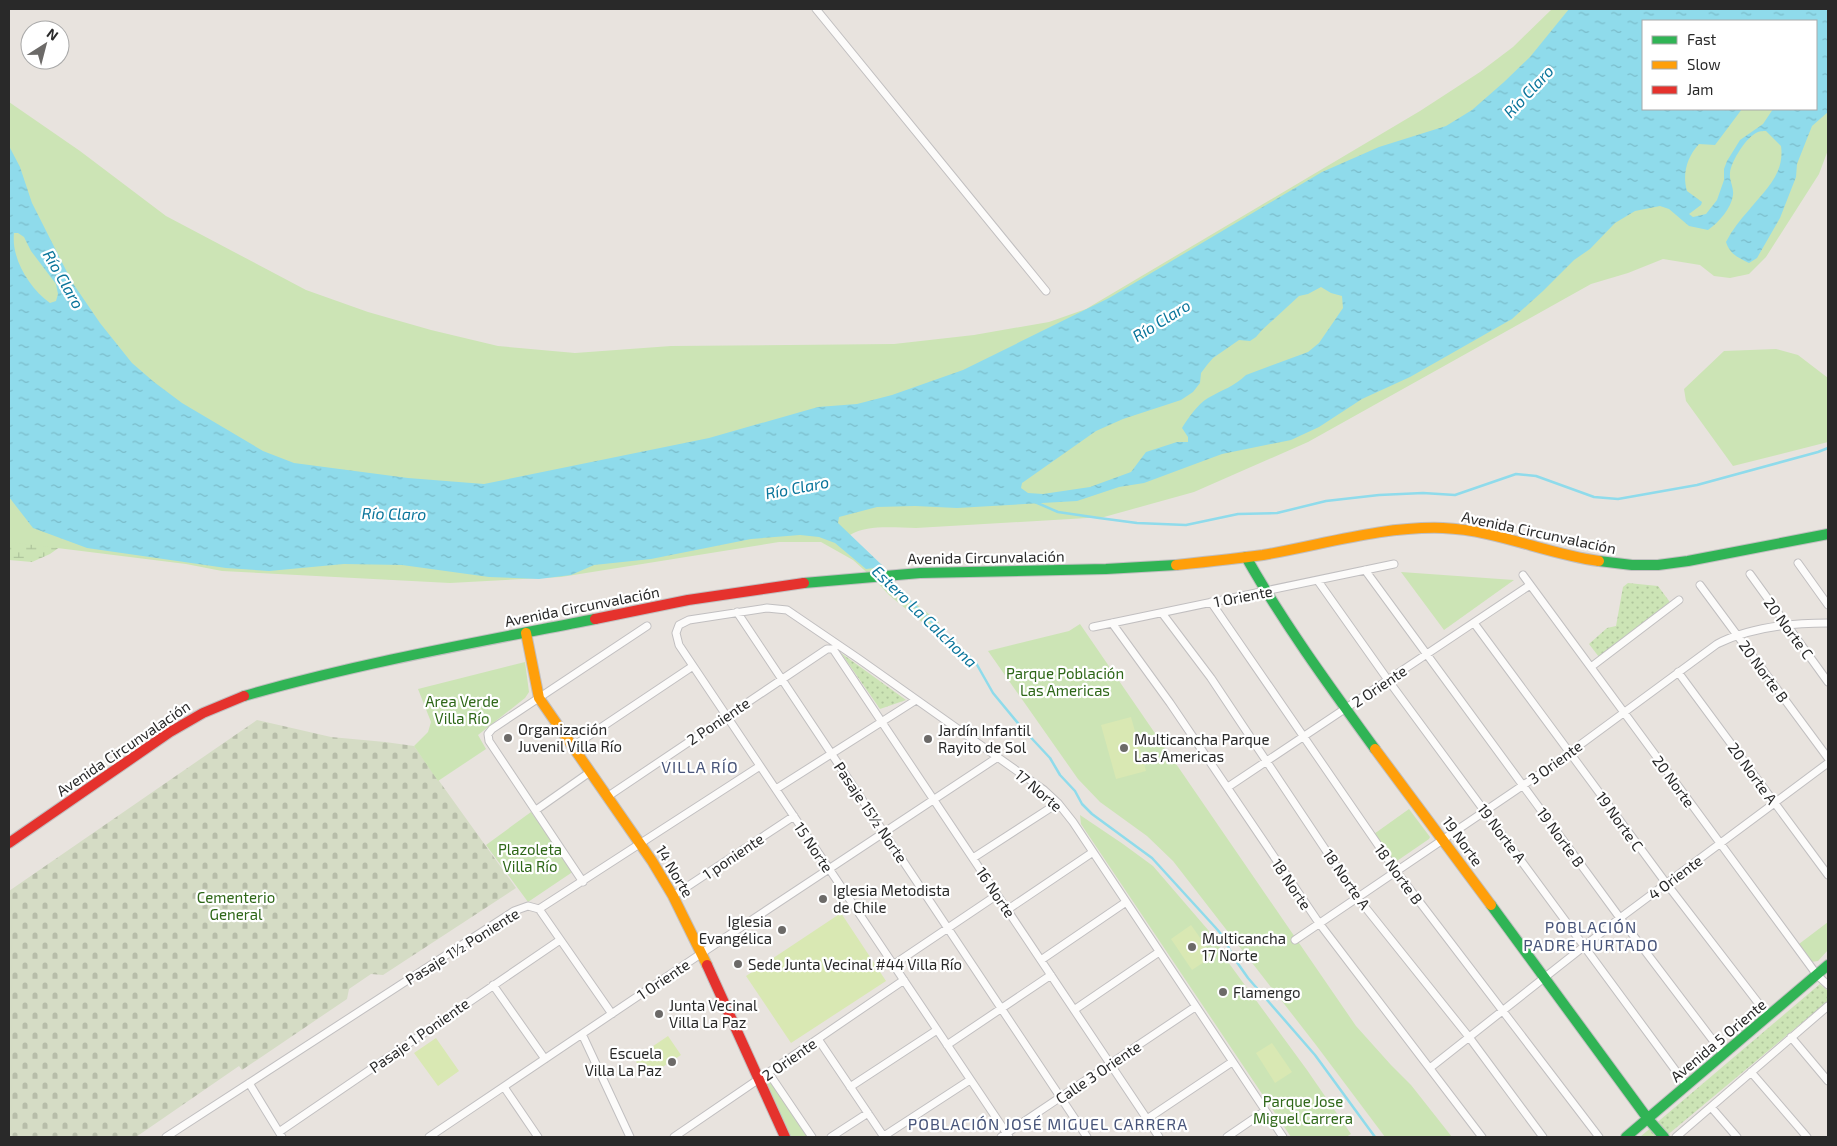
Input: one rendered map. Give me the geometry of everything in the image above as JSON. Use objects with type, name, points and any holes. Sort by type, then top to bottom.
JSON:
[{"type":"main road","name":"Avenida Circunvalación","points":[[9,843],[170,732],[219,705],[286,684],[418,654],[688,600],[802,583],[920,573],[1134,568],[1246,557],[1378,533],[1431,528],[1460,529],[1493,535],[1595,561],[1632,565],[1658,565],[1705,558],[1828,534]]},
{"type":"main road","name":"19 Norte","points":[[1246,557],[1266,592],[1346,708],[1648,1119],[1664,1137]]},
{"type":"main road","name":"14 Norte","points":[[526,633],[539,698],[640,844],[673,896],[702,953],[784,1137]]},
{"type":"main road","name":"Avenida 5 Oriente","points":[[1626,1137],[1828,965]]},
{"type":"street","points":[[816,9],[1046,291]]},
{"type":"street","points":[[1798,563],[1828,605]]},
{"type":"street","name":"1 Oriente","points":[[1093,627],[1394,564]]},
{"type":"street","name":"19 Norte B","points":[[1365,570],[1620,918],[1724,1055]]},
{"type":"street","name":"20 Norte","points":[[1523,574],[1817,975],[1828,985]]},
{"type":"street","name":"20 Norte C","points":[[1750,574],[1828,682]]},
{"type":"street","name":"19 Norte A","points":[[1318,580],[1388,680],[1687,1086]]},
{"type":"street","name":"2 Oriente","points":[[1228,787],[1530,585]]},
{"type":"street","name":"20 Norte B","points":[[1700,585],[1828,758]]},
{"type":"street","points":[[1591,667],[1679,600]]},
{"type":"street","name":"18 Norte B","points":[[1212,602],[1396,871],[1599,1137]]},
{"type":"street","name":"17 Norte","points":[[677,629],[686,621],[737,612],[774,607],[787,610],[1044,790],[1058,803],[1093,852],[1283,1137]]},
{"type":"street","name":"Pasaje 15½ Norte","points":[[737,612],[1088,1137]]},
{"type":"street","name":"18 Norte A","points":[[1162,612],[1211,678],[1358,897],[1469,1038],[1543,1137]]},
{"type":"street","name":"18 Norte","points":[[1112,623],[1228,787],[1319,923],[1482,1137]]},
{"type":"street","name":"19 Norte C","points":[[1474,623],[1666,883],[1769,1017]]},
{"type":"street","name":"3 Oriente","points":[[1295,940],[1523,785],[1717,644],[1738,635],[1786,625],[1828,623]]},
{"type":"street","points":[[583,882],[489,741],[488,734],[490,730],[647,626]]},
{"type":"street","name":"15 Norte","points":[[677,629],[677,641],[693,666],[904,980],[1006,1136]]},
{"type":"street","name":"2 Poniente","points":[[607,797],[726,716],[831,648]]},
{"type":"street","name":"16 Norte","points":[[831,648],[835,651],[1160,1137]]},
{"type":"street","points":[[572,747],[693,666]]},
{"type":"street","name":"20 Norte A","points":[[1678,672],[1828,875]]},
{"type":"street","points":[[776,790],[881,720],[916,700]]},
{"type":"street","name":"1 Oriente","points":[[434,1136],[702,953],[998,757]]},
{"type":"street","name":"4 Oriente","points":[[1430,1068],[1620,918],[1828,763]]},
{"type":"street","name":"Pasaje 1½ Poniente","points":[[166,1137],[514,911],[528,906],[539,909],[760,766]]},
{"type":"street","points":[[536,810],[590,772]]},
{"type":"street","points":[[973,858],[1058,803]]},
{"type":"street","name":"1 poniente","points":[[673,896],[794,816]]},
{"type":"street","points":[[1007,910],[1093,852]]},
{"type":"street","points":[[893,964],[997,895]]},
{"type":"street","points":[[1041,960],[1126,902]]},
{"type":"street","points":[[539,909],[612,1014]]},
{"type":"street","name":"Pasaje 1 Poniente","points":[[281,1135],[493,984],[560,940]]},
{"type":"street","points":[[1074,1010],[1159,952]]},
{"type":"street","points":[[947,1045],[1051,975]]},
{"type":"street","name":"2 Oriente","points":[[674,1137],[904,980]]},
{"type":"street","points":[[493,984],[545,1059]]},
{"type":"street","points":[[1676,1137],[1828,1006]]},
{"type":"street","name":"Calle 3 Oriente","points":[[1006,1136],[1195,1007]]},
{"type":"street","points":[[850,1087],[937,1030]]},
{"type":"street","points":[[582,1034],[630,1137]]},
{"type":"street","points":[[1791,1037],[1828,1080]]},
{"type":"street","points":[[818,1039],[884,1137],[970,1080]]},
{"type":"street","points":[[1147,1119],[1232,1062]]},
{"type":"street","points":[[768,1072],[812,1137]]},
{"type":"street","points":[[1751,1072],[1807,1137]]},
{"type":"street","points":[[249,1083],[281,1135]]},
{"type":"street","points":[[504,1087],[538,1137]]},
{"type":"street","points":[[1711,1107],[1737,1137]]},
{"type":"street","points":[[1227,1137],[1266,1111]]},
{"type":"street","points":[[831,1137],[868,1113]]},
{"type":"street","points":[[179,1129],[184,1137]]},
{"type":"green space","points":[[1552,9],[1828,9],[1828,150],[1819,174],[1766,257],[1749,274],[1730,278],[1714,276],[1700,265],[1663,259],[1628,273],[1591,284],[1308,442],[1194,492],[1104,517],[916,528],[873,528],[850,535],[898,590],[939,622],[933,631],[889,595],[853,560],[821,542],[779,542],[561,577],[450,583],[222,571],[186,564],[9,542],[9,102],[80,151],[166,216],[306,290],[368,312],[498,346],[575,353],[671,346],[894,344],[974,335],[1049,322],[1086,309],[1420,111],[1480,72],[1513,47]]},
{"type":"green space","points":[[1776,349],[1798,355],[1828,378],[1828,442],[1733,466],[1686,401],[1684,389],[1724,351]]},
{"type":"green space","points":[[9,486],[78,534],[50,554],[32,562],[9,560]]},
{"type":"green space","points":[[1401,572],[1514,580],[1444,630]]},
{"type":"green space","points":[[1628,583],[1658,586],[1672,605],[1599,657],[1589,644],[1607,628],[1616,626],[1623,587]]},
{"type":"green space","name":"Parque Población Las Americas","points":[[1080,624],[1356,1026],[1411,1085],[1452,1137],[1385,1137],[1173,861],[1147,836],[1100,802],[1078,779],[988,651],[1069,631]]},
{"type":"green space","points":[[841,653],[906,700],[880,709]]},
{"type":"green space","name":"Area Verde Villa Río","points":[[525,662],[529,692],[525,698],[478,735],[486,749],[438,781],[414,746],[428,732],[431,722],[418,689]]},
{"type":"green space","name":"Multicancha Parque Las Americas","points":[[1131,717],[1146,771],[1116,779],[1101,725]]},
{"type":"green space","name":"Cementerio General","points":[[257,720],[331,737],[414,746],[516,888],[383,975],[371,974],[349,989],[347,999],[242,1070],[239,1066],[136,1137],[9,1137],[9,891]]},
{"type":"green space","points":[[1409,809],[1430,837],[1394,863],[1374,834]]},
{"type":"green space","name":"Plazoleta Villa Río","points":[[531,812],[574,871],[528,902],[486,845]]},
{"type":"green space","name":"Parque Jose Miguel Carrera","points":[[1080,815],[1153,866],[1215,938],[1228,962],[1351,1134],[1346,1137],[1291,1137],[1081,824]]},
{"type":"green space","points":[[841,913],[886,981],[791,1043],[746,976]]},
{"type":"green space","points":[[1828,922],[1828,950],[1818,961],[1811,962],[1799,944]]},
{"type":"green space","name":"Multicancha 17 Norte","points":[[1191,925],[1213,956],[1192,970],[1171,939]]},
{"type":"green space","points":[[1820,984],[1828,991],[1828,1001],[1665,1137],[1640,1137]]},
{"type":"green space","points":[[668,1036],[681,1055],[647,1077],[634,1059]]},
{"type":"green space","points":[[436,1038],[459,1071],[438,1086],[414,1053]]},
{"type":"green space","points":[[1272,1043],[1292,1072],[1275,1083],[1256,1053]]},
{"type":"green space","points":[[769,1077],[810,1137],[787,1137],[762,1081]]},
{"type":"water","name":"Río Claro","points":[[1569,9],[1828,9],[1828,112],[1812,126],[1797,164],[1796,177],[1780,218],[1757,258],[1749,263],[1732,252],[1726,242],[1736,225],[1772,181],[1780,165],[1781,146],[1766,131],[1754,134],[1749,138],[1736,156],[1730,173],[1733,192],[1732,200],[1724,215],[1708,230],[1689,226],[1669,209],[1660,206],[1635,211],[1615,223],[1590,249],[1574,260],[1512,319],[1410,377],[1362,399],[1319,427],[1291,440],[1222,454],[1144,483],[1119,487],[1077,501],[957,508],[877,507],[839,517],[838,523],[884,567],[866,569],[835,543],[819,537],[800,535],[751,539],[651,559],[594,565],[571,575],[539,579],[489,577],[402,565],[344,564],[269,571],[226,568],[87,548],[33,528],[9,497],[9,146],[20,167],[32,203],[72,282],[100,323],[132,363],[182,403],[263,451],[294,463],[408,478],[484,484],[709,438],[818,407],[857,404],[892,395],[963,370],[1109,298],[1322,172],[1379,147],[1446,126],[1472,110],[1530,57]],"holes":[[[1642,20],[1817,20],[1817,110],[1772,110],[1763,124],[1740,140],[1727,161],[1724,169],[1724,180],[1717,200],[1706,214],[1693,217],[1689,214],[1701,205],[1702,202],[1687,191],[1685,172],[1691,154],[1699,144],[1715,145],[1741,110],[1642,110]],[[14,233],[24,237],[31,251],[56,284],[58,294],[56,301],[50,303],[42,297],[23,272],[15,252]],[[1321,287],[1331,293],[1342,296],[1343,308],[1319,343],[1308,352],[1246,375],[1233,385],[1204,401],[1182,428],[1188,437],[1188,442],[1177,442],[1146,452],[1131,472],[1090,487],[1043,494],[1028,493],[1021,488],[1022,483],[1096,431],[1123,419],[1181,400],[1193,392],[1200,383],[1201,373],[1213,358],[1239,340],[1250,341],[1299,296],[1308,294]]]},
{"type":"waterway","points":[[1035,502],[1058,512],[1137,523],[1186,525],[1238,514],[1277,513],[1326,501],[1379,495],[1423,493],[1455,495],[1516,474],[1536,476],[1594,497],[1618,499],[1697,485],[1828,448]]},
{"type":"waterway","name":"Estero La Calchona","points":[[887,580],[976,663],[993,693],[1050,758],[1060,775],[1075,791],[1082,804],[1092,814],[1152,858],[1215,927],[1222,935],[1234,958],[1248,978],[1315,1055],[1375,1137]]},
{"type":"traffic: fast","points":[[1599,561],[1632,565],[1658,565],[1828,534]]},
{"type":"traffic: fast","points":[[1246,557],[1324,679],[1375,749]]},
{"type":"traffic: fast","points":[[804,583],[920,573],[1106,569],[1176,565]]},
{"type":"traffic: fast","points":[[244,696],[375,663],[595,619]]},
{"type":"traffic: fast","points":[[1491,905],[1648,1119],[1664,1137]]},
{"type":"traffic: fast","points":[[1626,1137],[1828,965]]},
{"type":"traffic: slow","points":[[1176,565],[1263,555],[1375,533],[1420,528],[1443,528],[1483,533],[1579,558],[1599,561]]},
{"type":"traffic: slow","points":[[526,633],[539,698],[652,861],[673,896],[707,965]]},
{"type":"traffic: slow","points":[[1375,749],[1491,905]]},
{"type":"traffic: jam","points":[[595,619],[688,600],[804,583]]},
{"type":"traffic: jam","points":[[9,843],[170,732],[203,713],[244,696]]},
{"type":"traffic: jam","points":[[707,965],[785,1137]]},
{"type":"place","name":"Organización Juvenil Villa Río","points":[[508,738]]},
{"type":"place","name":"Jardín Infantil Rayito de Sol","points":[[928,739]]},
{"type":"place","name":"Multicancha Parque Las Americas","points":[[1124,748]]},
{"type":"place","name":"Iglesia Metodista de Chile","points":[[823,899]]},
{"type":"place","name":"Iglesia Evangélica","points":[[782,930]]},
{"type":"place","name":"Multicancha 17 Norte","points":[[1192,947]]},
{"type":"place","name":"Sede Junta Vecinal #44 Villa Río","points":[[738,964]]},
{"type":"place","name":"Flamengo","points":[[1223,992]]},
{"type":"place","name":"Junta Vecinal Villa La Paz","points":[[659,1014]]},
{"type":"place","name":"Escuela Villa La Paz","points":[[672,1062]]},
{"type":"district","name":"VILLA RÍO","points":[[700,766]]},
{"type":"district","name":"POBLACIÓN PADRE HURTADO","points":[[1591,935]]},
{"type":"district","name":"POBLACIÓN JOSÉ MIGUEL CARRERA","points":[[1048,1123]]}]
